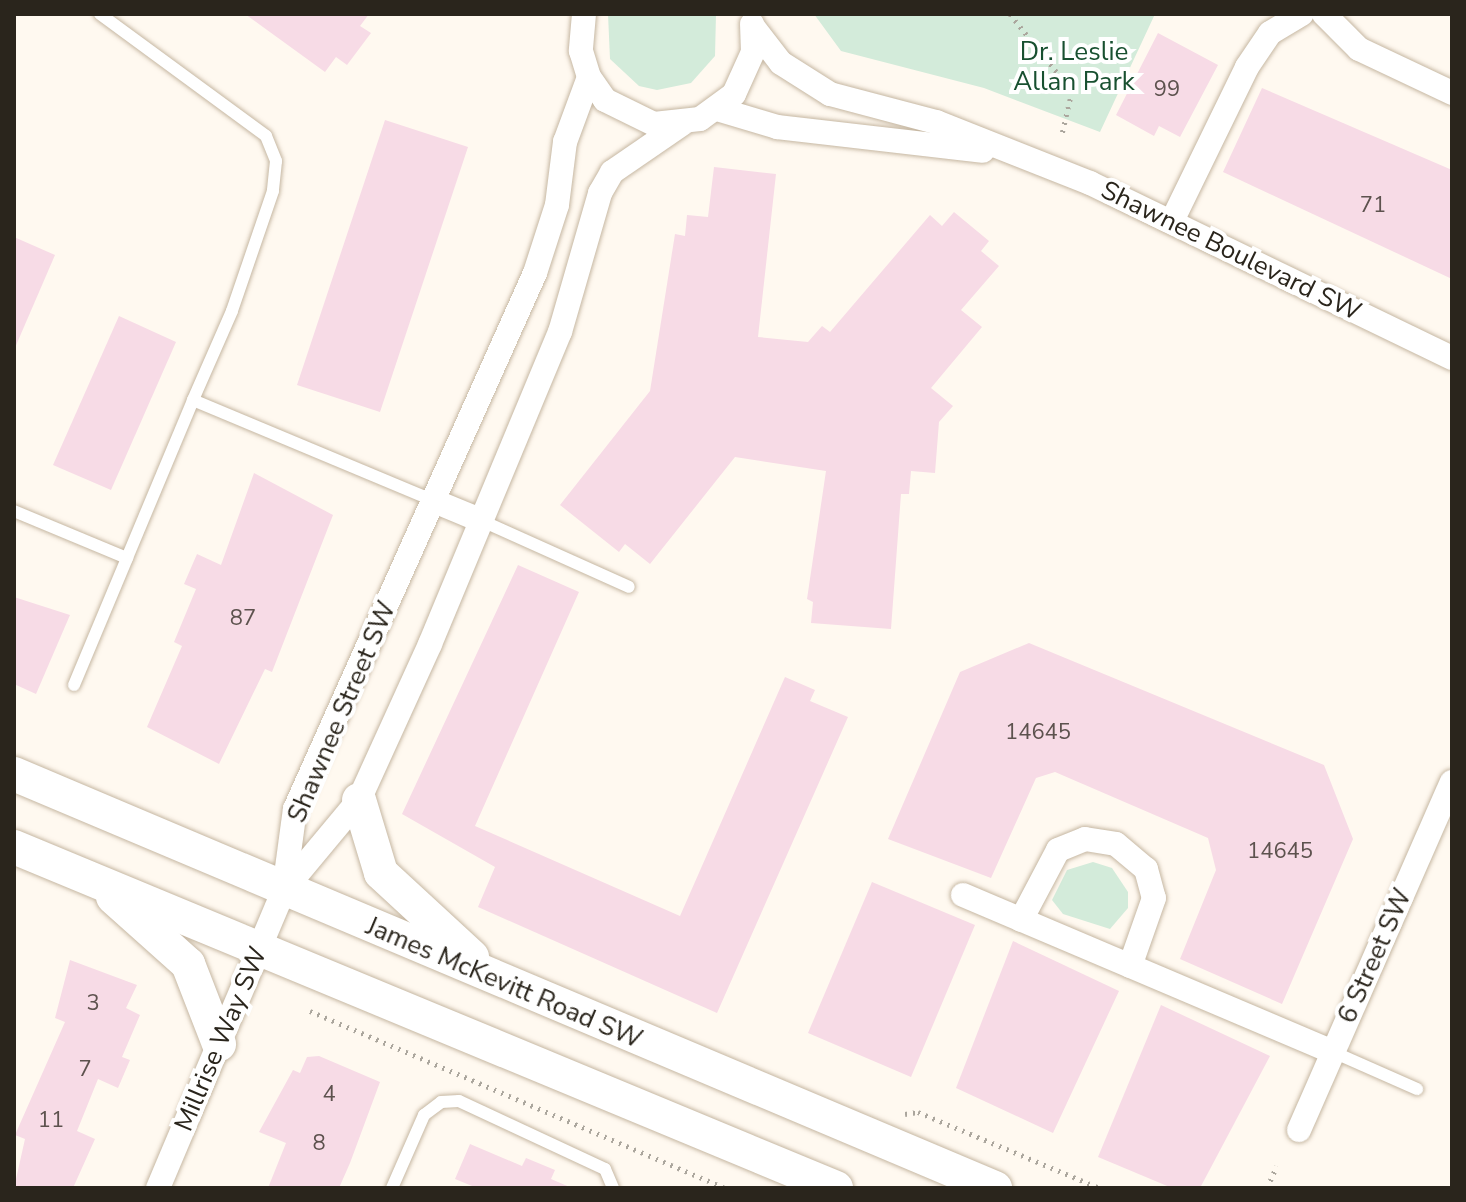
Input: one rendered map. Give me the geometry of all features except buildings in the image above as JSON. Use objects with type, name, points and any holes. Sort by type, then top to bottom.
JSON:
[{"type":"main road","name":"James McKevitt Road SW","points":[[14,774],[995,1188]]},
{"type":"main road","points":[[359,800],[381,873],[417,913],[506,984]]},
{"type":"main road","points":[[14,847],[261,945],[836,1188]]},
{"type":"main road","points":[[95,881],[188,964],[219,1044]]},
{"type":"street","points":[[562,14],[581,51],[589,77],[627,115],[682,124]]},
{"type":"street","points":[[581,51],[584,14]]},
{"type":"street","points":[[1172,221],[1247,67],[1270,33],[1302,14]]},
{"type":"street","points":[[1324,14],[1359,49],[1452,93]]},
{"type":"street","points":[[717,109],[746,74],[752,21]]},
{"type":"street","name":"Shawnee Boulevard SW","points":[[752,21],[781,63],[830,94],[936,122],[1172,221],[1452,358]]},
{"type":"street","name":"Shawnee Street SW","points":[[284,890],[295,809],[535,273],[557,205],[565,142],[589,77]]},
{"type":"street","name":"Shawnee Boulevard SW","points":[[717,109],[777,127],[1007,153]]},
{"type":"street","name":"Shawnee Street SW","points":[[284,890],[359,800],[560,332],[600,193],[612,172],[682,124],[717,109]]},
{"type":"street","points":[[434,501],[480,520]]},
{"type":"street","name":"6 Street SW","points":[[1299,1130],[1452,782]]},
{"type":"street","points":[[1021,920],[1058,850],[1085,839],[1116,844],[1146,869],[1154,898],[1130,966]]},
{"type":"street","name":"Millrise Way SW","points":[[158,1188],[284,890]]},
{"type":"street","points":[[963,895],[1333,1052]]},
{"type":"lane","points":[[74,685],[232,311],[273,191],[276,161],[266,136],[100,14]]},
{"type":"lane","points":[[193,400],[434,501]]},
{"type":"lane","points":[[14,511],[127,558]]},
{"type":"lane","points":[[480,520],[629,587]]},
{"type":"lane","points":[[1333,1052],[1417,1089]]},
{"type":"lane","points":[[392,1188],[424,1115],[450,1101],[605,1169],[613,1188]]},
{"type":"path","points":[[1010,14],[1072,91],[1062,134]]},
{"type":"path","points":[[310,1011],[724,1188]]},
{"type":"path","points":[[895,1115],[918,1112],[1100,1188]]},
{"type":"path","points":[[1267,1188],[1277,1166]]},
{"type":"green space","points":[[608,14],[716,14],[715,56],[691,83],[657,90],[639,86],[610,59]]},
{"type":"green space","name":"Dr. Leslie Allan Park","points":[[814,14],[1155,14],[1100,132],[984,88],[841,51]]},
{"type":"green space","points":[[1093,862],[1112,868],[1128,892],[1128,908],[1110,929],[1063,914],[1052,900],[1067,870]]}]
